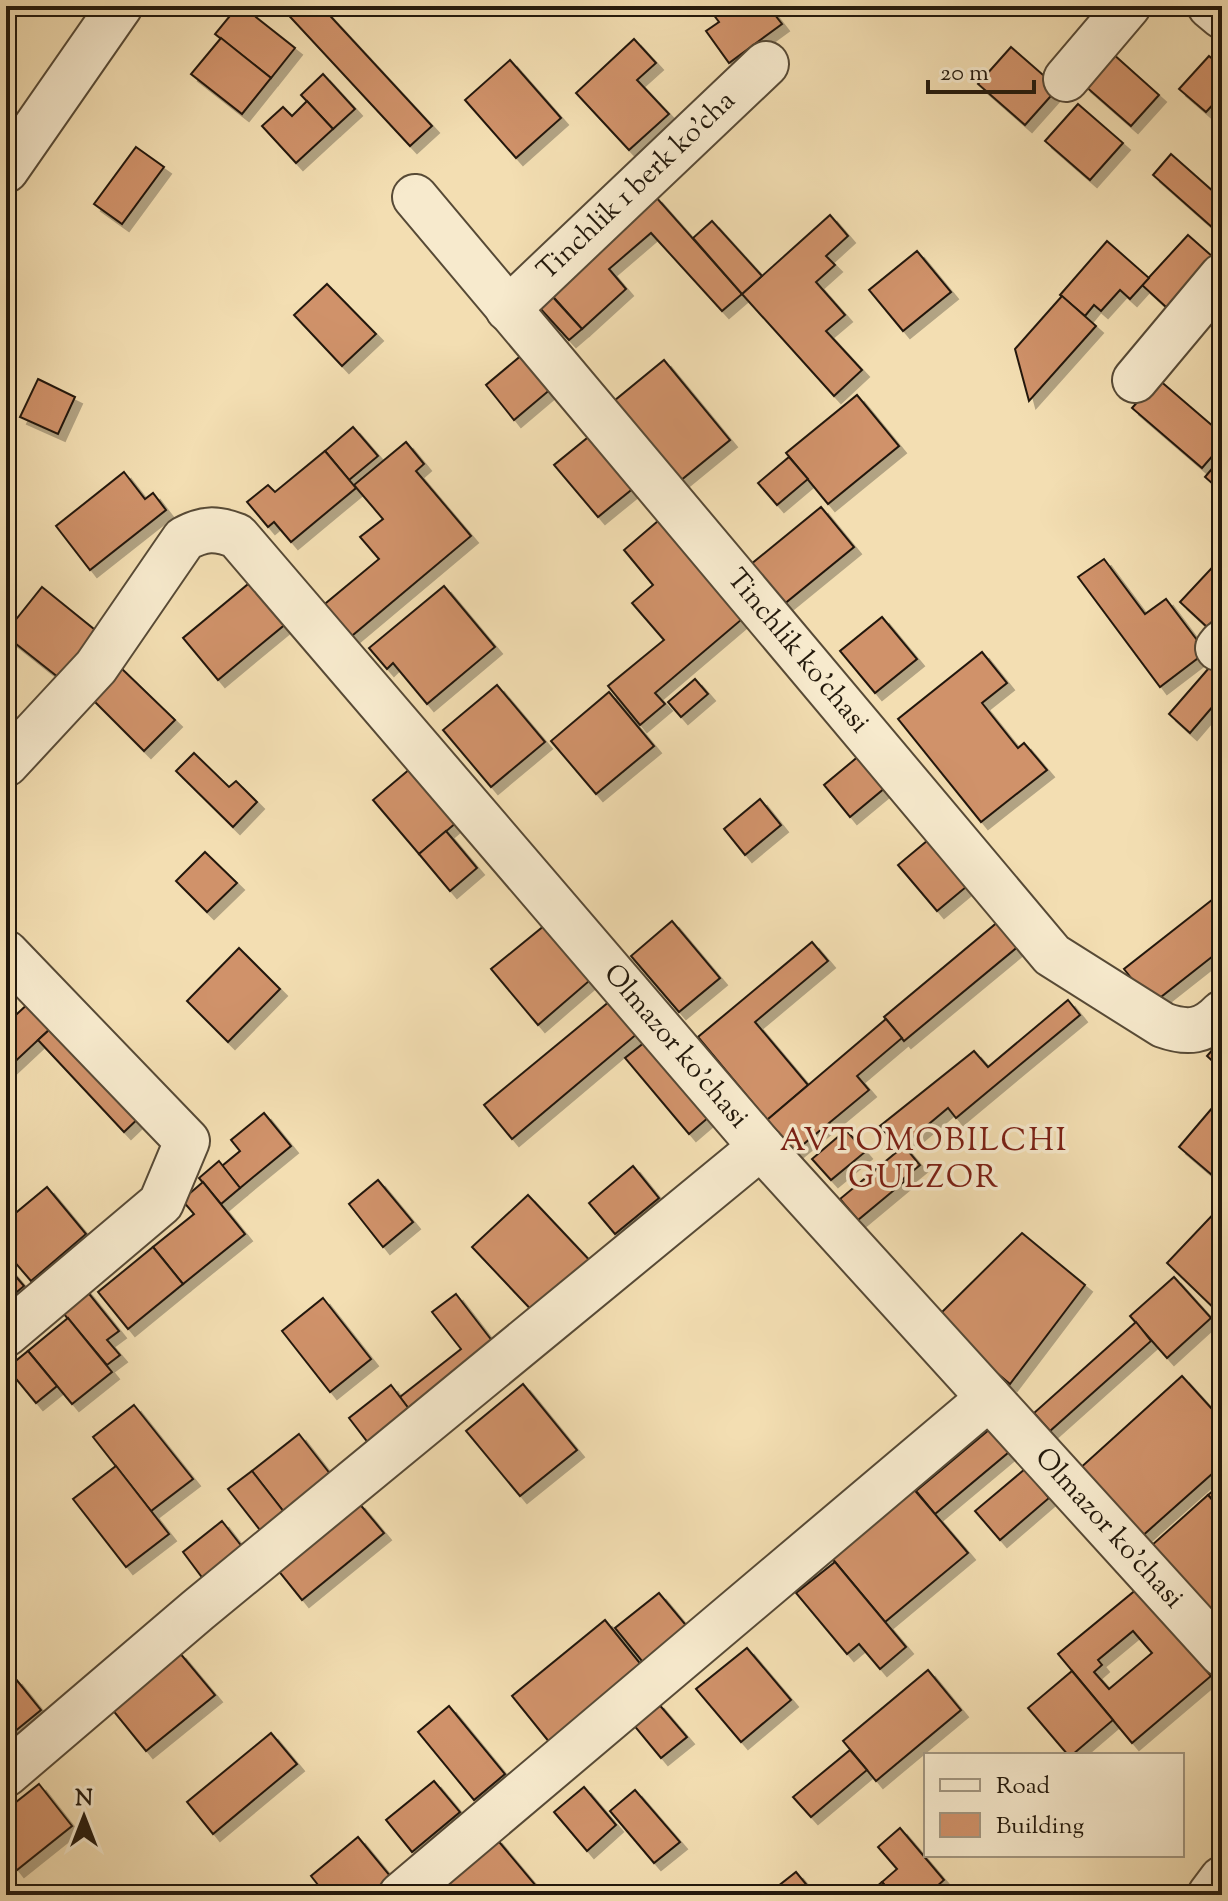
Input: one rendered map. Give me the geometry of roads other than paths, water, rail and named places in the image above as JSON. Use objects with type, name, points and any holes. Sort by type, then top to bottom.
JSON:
[{"type":"street","points":[[6,170],[120,6]]},
{"type":"street","points":[[1066,79],[1128,6]]},
{"type":"street","points":[[1210,6],[1222,16]]},
{"type":"street","name":"Tinchlik 1 berk ko'cha","points":[[508,309],[766,64]]},
{"type":"street","name":"Tinchlik ko'chasi","points":[[415,197],[1052,955],[1163,1025],[1197,1031],[1213,1023],[1222,1013]]},
{"type":"street","points":[[1135,380],[1222,276]]},
{"type":"street","name":"Olmazor ko'chasi","points":[[6,764],[96,667],[184,539],[199,530],[218,529],[237,536],[761,1147],[1222,1654]]},
{"type":"street","points":[[6,953],[187,1141],[161,1203],[6,1334]]},
{"type":"street","points":[[6,1774],[198,1610],[761,1147]]},
{"type":"street","points":[[401,1895],[989,1398]]},
{"type":"street","points":[[1210,1895],[1222,1879]]},
{"type":"district","name":"AVTOMOBILCHI GULZOR","points":[[924,1160]]}]
